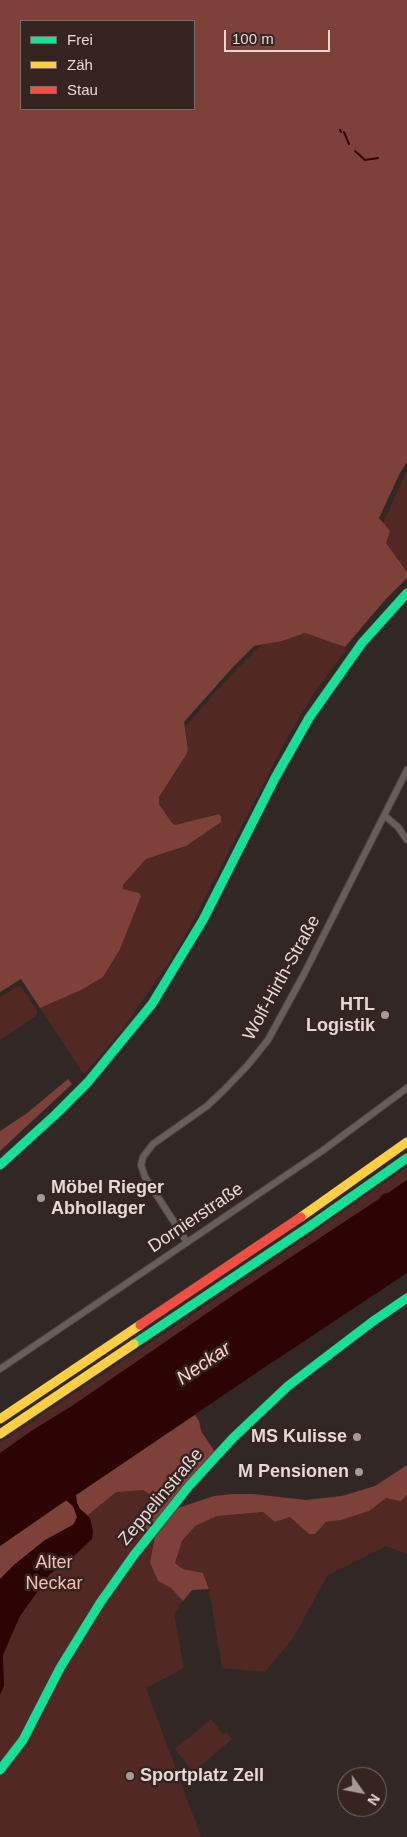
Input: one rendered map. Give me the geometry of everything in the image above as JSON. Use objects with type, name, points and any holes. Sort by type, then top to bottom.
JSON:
[{"type":"main road","points":[[0,1165],[55,1116],[88,1082],[152,1004],[199,927],[275,778],[309,718],[362,643],[407,593]]},
{"type":"main road","points":[[0,1419],[289,1225],[407,1142]]},
{"type":"main road","points":[[0,1434],[310,1226],[407,1158]]},
{"type":"main road","name":"Zeppelinstraße","points":[[0,1770],[23,1740],[60,1668],[100,1603],[134,1555],[185,1491],[233,1438],[288,1386],[369,1324],[407,1298]]},
{"type":"street","name":"Wolf-Hirth-Straße","points":[[187,1242],[144,1177],[141,1165],[143,1157],[153,1144],[215,1099],[265,1044],[292,998],[407,770]]},
{"type":"street","points":[[385,816],[398,827],[407,840]]},
{"type":"street","name":"Dornierstraße","points":[[0,1369],[329,1147],[407,1088]]},
{"type":"green space","points":[[407,470],[407,572],[386,543],[383,523]]},
{"type":"green space","points":[[305,633],[345,647],[345,651],[312,696],[286,740],[198,912],[172,958],[122,1030],[83,1073],[40,1008],[81,990],[139,893],[123,889],[123,885],[146,859],[182,848],[218,814],[175,825],[159,804],[159,797],[188,750],[185,727],[231,675],[261,645],[282,641]]},
{"type":"green space","points":[[18,986],[21,987],[37,1010],[37,1015],[0,1040],[0,997]]},
{"type":"green space","points":[[407,1167],[407,1180],[388,1193],[383,1194],[379,1199],[0,1453],[0,1443],[265,1266]]},
{"type":"green space","name":"Alter Neckar","points":[[195,1415],[199,1421],[201,1431],[215,1451],[145,1534],[118,1571],[24,1731],[0,1765],[0,1546]]},
{"type":"green space","points":[[407,1495],[407,1554],[386,1546],[328,1575],[293,1638],[265,1672],[222,1668],[208,1583],[203,1573],[183,1569],[175,1563],[182,1541],[195,1526],[217,1516],[263,1512],[275,1522],[290,1517],[309,1534],[316,1533],[328,1521],[338,1521],[386,1498],[402,1500]]},
{"type":"green space","points":[[156,1531],[150,1558],[158,1581],[171,1588],[183,1601],[174,1614],[184,1668],[146,1688],[201,1837],[0,1837],[0,1774],[8,1765],[103,1605]]},
{"type":"green space","points":[[211,1719],[223,1734],[226,1732],[232,1739],[193,1772],[175,1749]]},
{"type":"shaded area","points":[[0,0],[407,0],[407,462],[379,518],[390,531],[386,543],[407,572],[407,578],[385,600],[345,647],[305,633],[282,641],[254,646],[233,667],[184,722],[188,750],[159,797],[159,804],[175,825],[219,814],[221,822],[186,846],[146,859],[123,885],[123,889],[139,893],[141,896],[120,949],[103,977],[81,990],[40,1008],[21,979],[0,992]]},
{"type":"shaded area","points":[[68,1079],[72,1084],[0,1151],[0,1131],[26,1114]]},
{"type":"shaded area","points":[[195,1415],[199,1421],[201,1431],[215,1452],[145,1534],[138,1526],[152,1498],[151,1495],[143,1490],[116,1492],[88,1515],[80,1509],[76,1495]]},
{"type":"shaded area","points":[[407,1465],[407,1495],[402,1500],[386,1498],[369,1511],[341,1520],[326,1522],[315,1534],[309,1534],[290,1517],[275,1522],[263,1512],[217,1516],[195,1526],[182,1541],[175,1563],[183,1569],[203,1573],[209,1589],[192,1590],[183,1601],[171,1588],[158,1581],[150,1562],[156,1531],[176,1507],[178,1508],[214,1496],[233,1494],[253,1494],[306,1500],[342,1496],[375,1486]]},
{"type":"shaded area","points":[[67,1500],[76,1511],[77,1518],[74,1524],[47,1539],[15,1564],[0,1579],[0,1546]]},
{"type":"water","name":"Neckar","points":[[407,1180],[407,1273],[76,1495],[80,1509],[90,1518],[93,1531],[92,1539],[73,1557],[50,1574],[20,1616],[3,1655],[4,1686],[0,1695],[0,1579],[15,1564],[45,1540],[73,1525],[77,1517],[73,1506],[66,1500],[0,1546],[0,1453],[379,1199],[383,1194],[388,1193]]},
{"type":"waterway","points":[[344,132],[349,144]]},
{"type":"waterway","points":[[355,151],[365,160],[378,158]]},
{"type":"traffic: fast","points":[[0,1165],[88,1082],[152,1004],[203,920],[275,778],[309,718],[362,643],[407,593]]},
{"type":"traffic: fast","points":[[134,1344],[310,1226],[407,1158]]},
{"type":"traffic: fast","points":[[0,1770],[23,1740],[60,1668],[100,1603],[134,1555],[189,1486],[233,1438],[288,1386],[372,1322],[407,1298]]},
{"type":"traffic: slow","points":[[301,1217],[407,1142]]},
{"type":"traffic: slow","points":[[0,1419],[140,1325]]},
{"type":"traffic: slow","points":[[0,1434],[134,1344]]},
{"type":"traffic: jam","points":[[140,1325],[301,1217]]},
{"type":"place","name":"HTL Logistik","points":[[385,1015]]},
{"type":"place","name":"Möbel Rieger Abhollager","points":[[41,1198]]},
{"type":"place","name":"MS Kulisse","points":[[357,1437]]},
{"type":"place","name":"M Pensionen","points":[[359,1472]]},
{"type":"place","name":"Sportplatz Zell","points":[[130,1776]]}]
